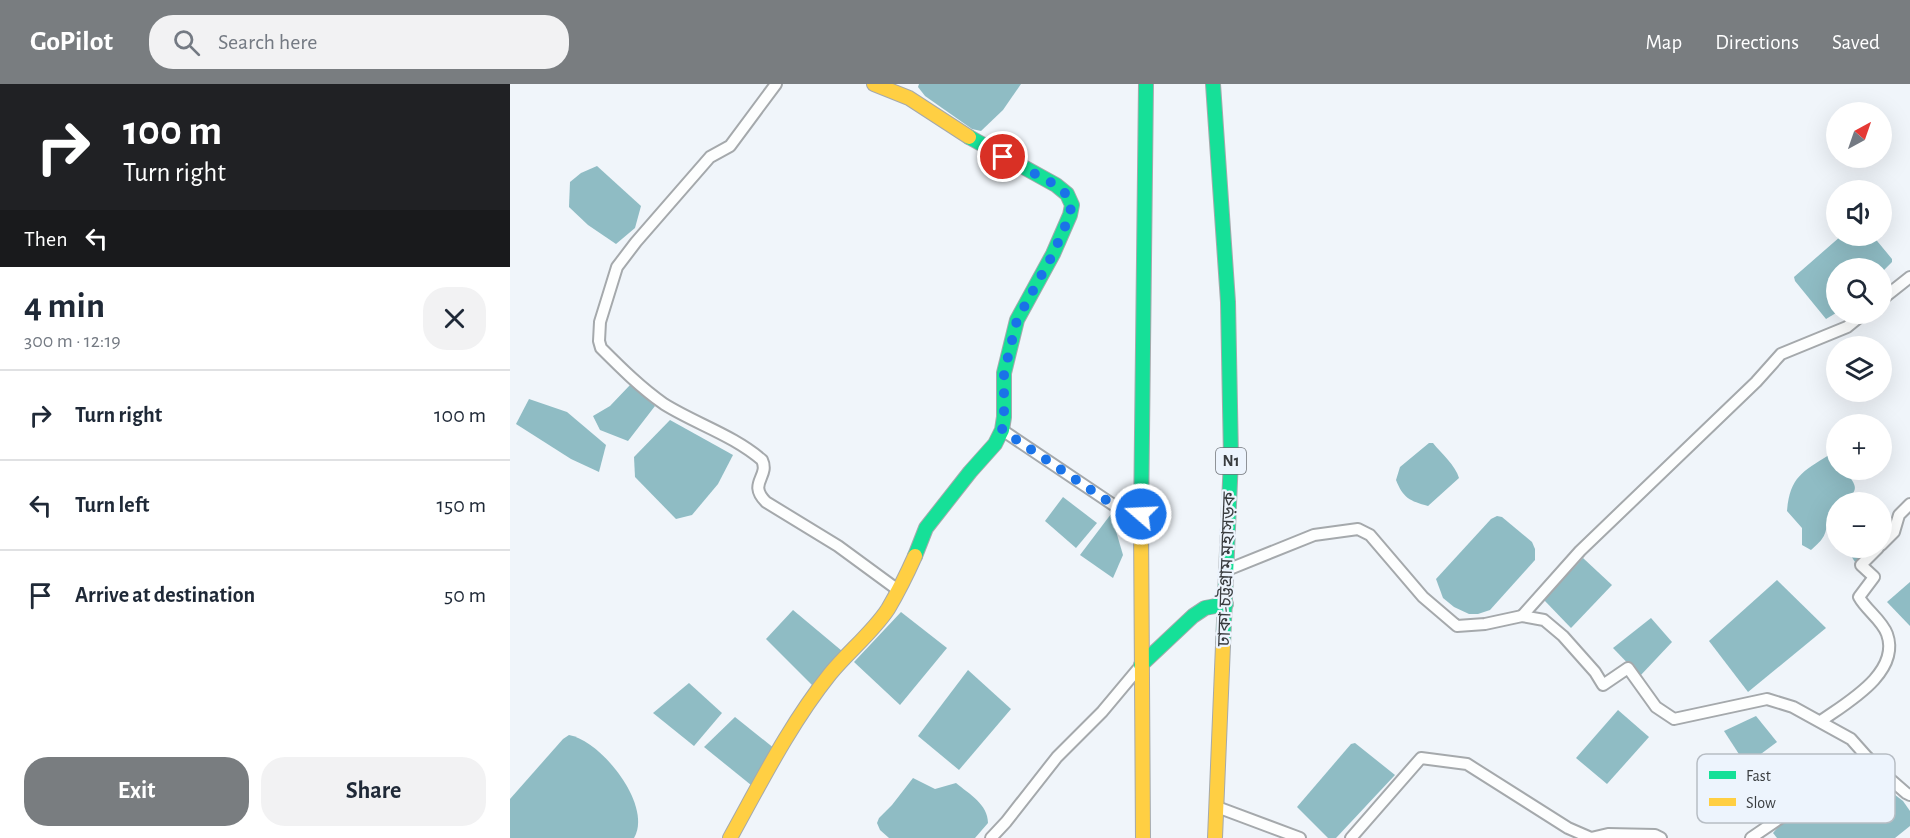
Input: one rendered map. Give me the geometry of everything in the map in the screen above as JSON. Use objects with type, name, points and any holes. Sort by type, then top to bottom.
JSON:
[{"type":"main road","points":[[730,838],[801,715],[830,674],[887,610],[909,570],[926,528],[995,444],[1002,430],[1004,373],[1017,320],[1053,254],[1070,215],[1071,206],[1067,195],[1056,185],[985,147],[909,98],[874,84]]},
{"type":"main road","points":[[1143,838],[1141,514],[1146,84]]},
{"type":"main road","name":"ঢাকা-চট্টগ্রাম মহাসড়ক","points":[[1213,84],[1228,302],[1231,458],[1215,838]]},
{"type":"main road","points":[[1141,665],[1193,616],[1205,608],[1226,604]]},
{"type":"street","points":[[776,84],[730,146],[710,157],[617,267],[600,322],[599,340],[601,348],[635,381],[665,404],[733,441],[762,460],[764,464],[758,489],[759,495],[766,502],[838,546],[898,590]]},
{"type":"street","points":[[1892,291],[1910,277]]},
{"type":"street","points":[[1522,616],[1580,551],[1756,382],[1781,354],[1851,324]]},
{"type":"street","points":[[1002,430],[1118,508],[1141,514]]},
{"type":"street","points":[[1892,534],[1899,515],[1910,504]]},
{"type":"street","points":[[1227,570],[1314,535],[1358,530],[1370,535],[1423,597],[1457,626],[1485,624],[1522,616],[1544,620],[1557,631],[1603,684],[1628,668],[1656,707],[1674,719],[1767,699],[1793,707],[1821,721],[1851,739],[1864,754]]},
{"type":"street","points":[[1821,721],[1865,690],[1883,670],[1889,651],[1887,634],[1860,597],[1874,577],[1861,565],[1868,558]]},
{"type":"street","points":[[991,838],[1057,757],[1102,712],[1141,665]]},
{"type":"street","points":[[1351,838],[1421,758],[1467,764],[1568,828],[1591,838],[1608,834],[1655,835],[1660,838]]},
{"type":"street","points":[[1895,784],[1910,795]]},
{"type":"street","points":[[1217,807],[1300,838]]},
{"type":"street","points":[[1751,838],[1773,823]]},
{"type":"water","points":[[919,84],[1021,84],[1003,110],[981,131],[972,129],[925,96],[918,87]]},
{"type":"water","points":[[597,166],[641,206],[635,228],[616,244],[588,225],[569,207],[570,182],[581,173]]},
{"type":"water","points":[[1830,246],[1881,246],[1891,258],[1826,258],[1826,319],[1794,277]]},
{"type":"water","points":[[630,385],[655,406],[628,441],[600,430],[593,416],[610,406]]},
{"type":"water","points":[[529,399],[567,412],[606,445],[599,472],[571,459],[516,424]]},
{"type":"water","points":[[670,420],[733,455],[718,484],[692,515],[676,519],[635,477],[634,457]]},
{"type":"water","points":[[1429,443],[1433,443],[1448,460],[1459,478],[1428,506],[1408,498],[1401,491],[1396,480],[1400,467]]},
{"type":"water","points":[[1826,457],[1826,480],[1852,480],[1855,490],[1854,492],[1826,492],[1824,536],[1811,550],[1802,545],[1802,528],[1787,511],[1794,483],[1811,466]]},
{"type":"water","points":[[1063,497],[1097,523],[1076,548],[1045,521]]},
{"type":"water","points":[[1111,514],[1123,555],[1113,578],[1080,555]]},
{"type":"water","points":[[1497,516],[1502,517],[1532,542],[1535,549],[1535,560],[1490,610],[1469,614],[1454,607],[1443,598],[1436,579],[1491,519]]},
{"type":"water","points":[[1583,558],[1612,585],[1571,628],[1544,600]]},
{"type":"water","points":[[1777,580],[1826,628],[1748,692],[1709,641]]},
{"type":"water","points":[[1910,582],[1910,626],[1887,602]]},
{"type":"water","points":[[793,610],[842,651],[812,685],[766,639]]},
{"type":"water","points":[[901,612],[947,648],[900,705],[854,662]]},
{"type":"water","points":[[1651,618],[1672,642],[1640,676],[1613,648]]},
{"type":"water","points":[[968,670],[1011,709],[959,770],[918,736]]},
{"type":"water","points":[[689,683],[722,713],[694,746],[653,713]]},
{"type":"water","points":[[1618,710],[1649,737],[1607,784],[1576,758]]},
{"type":"water","points":[[1756,716],[1777,742],[1761,754],[1739,754],[1724,731]]},
{"type":"water","points":[[735,717],[775,749],[751,785],[704,747]]},
{"type":"water","points":[[569,735],[596,749],[621,777],[637,809],[638,825],[634,838],[510,838],[510,799]]},
{"type":"water","points":[[1355,743],[1395,775],[1336,838],[1328,838],[1297,807],[1351,744]]},
{"type":"water","points":[[913,778],[935,789],[956,783],[972,795],[985,810],[988,823],[975,838],[889,838],[880,830],[877,823],[879,818]]},
{"type":"water","points":[[1895,795],[1910,811],[1910,826],[1895,838],[1777,838],[1773,833],[1783,823],[1895,823]]},
{"type":"traffic: fast","points":[[1141,522],[1146,84]]},
{"type":"traffic: fast","points":[[1213,84],[1228,302],[1231,458],[1223,645]]},
{"type":"traffic: fast","points":[[915,556],[926,528],[995,444],[1002,430],[1004,373],[1017,320],[1053,254],[1072,205],[1067,194],[1056,185],[969,137]]},
{"type":"traffic: fast","points":[[1141,665],[1193,616],[1205,608],[1226,604]]},
{"type":"traffic: slow","points":[[874,84],[909,98],[969,137]]},
{"type":"traffic: slow","points":[[1141,522],[1143,838]]},
{"type":"traffic: slow","points":[[730,838],[777,754],[815,693],[888,609],[915,556]]},
{"type":"traffic: slow","points":[[1215,838],[1223,645]]},
{"type":"route","points":[[1003,157],[1056,185],[1067,195],[1071,206],[1070,215],[1053,254],[1017,320],[1004,373],[1002,430],[1118,508],[1141,514]]}]
